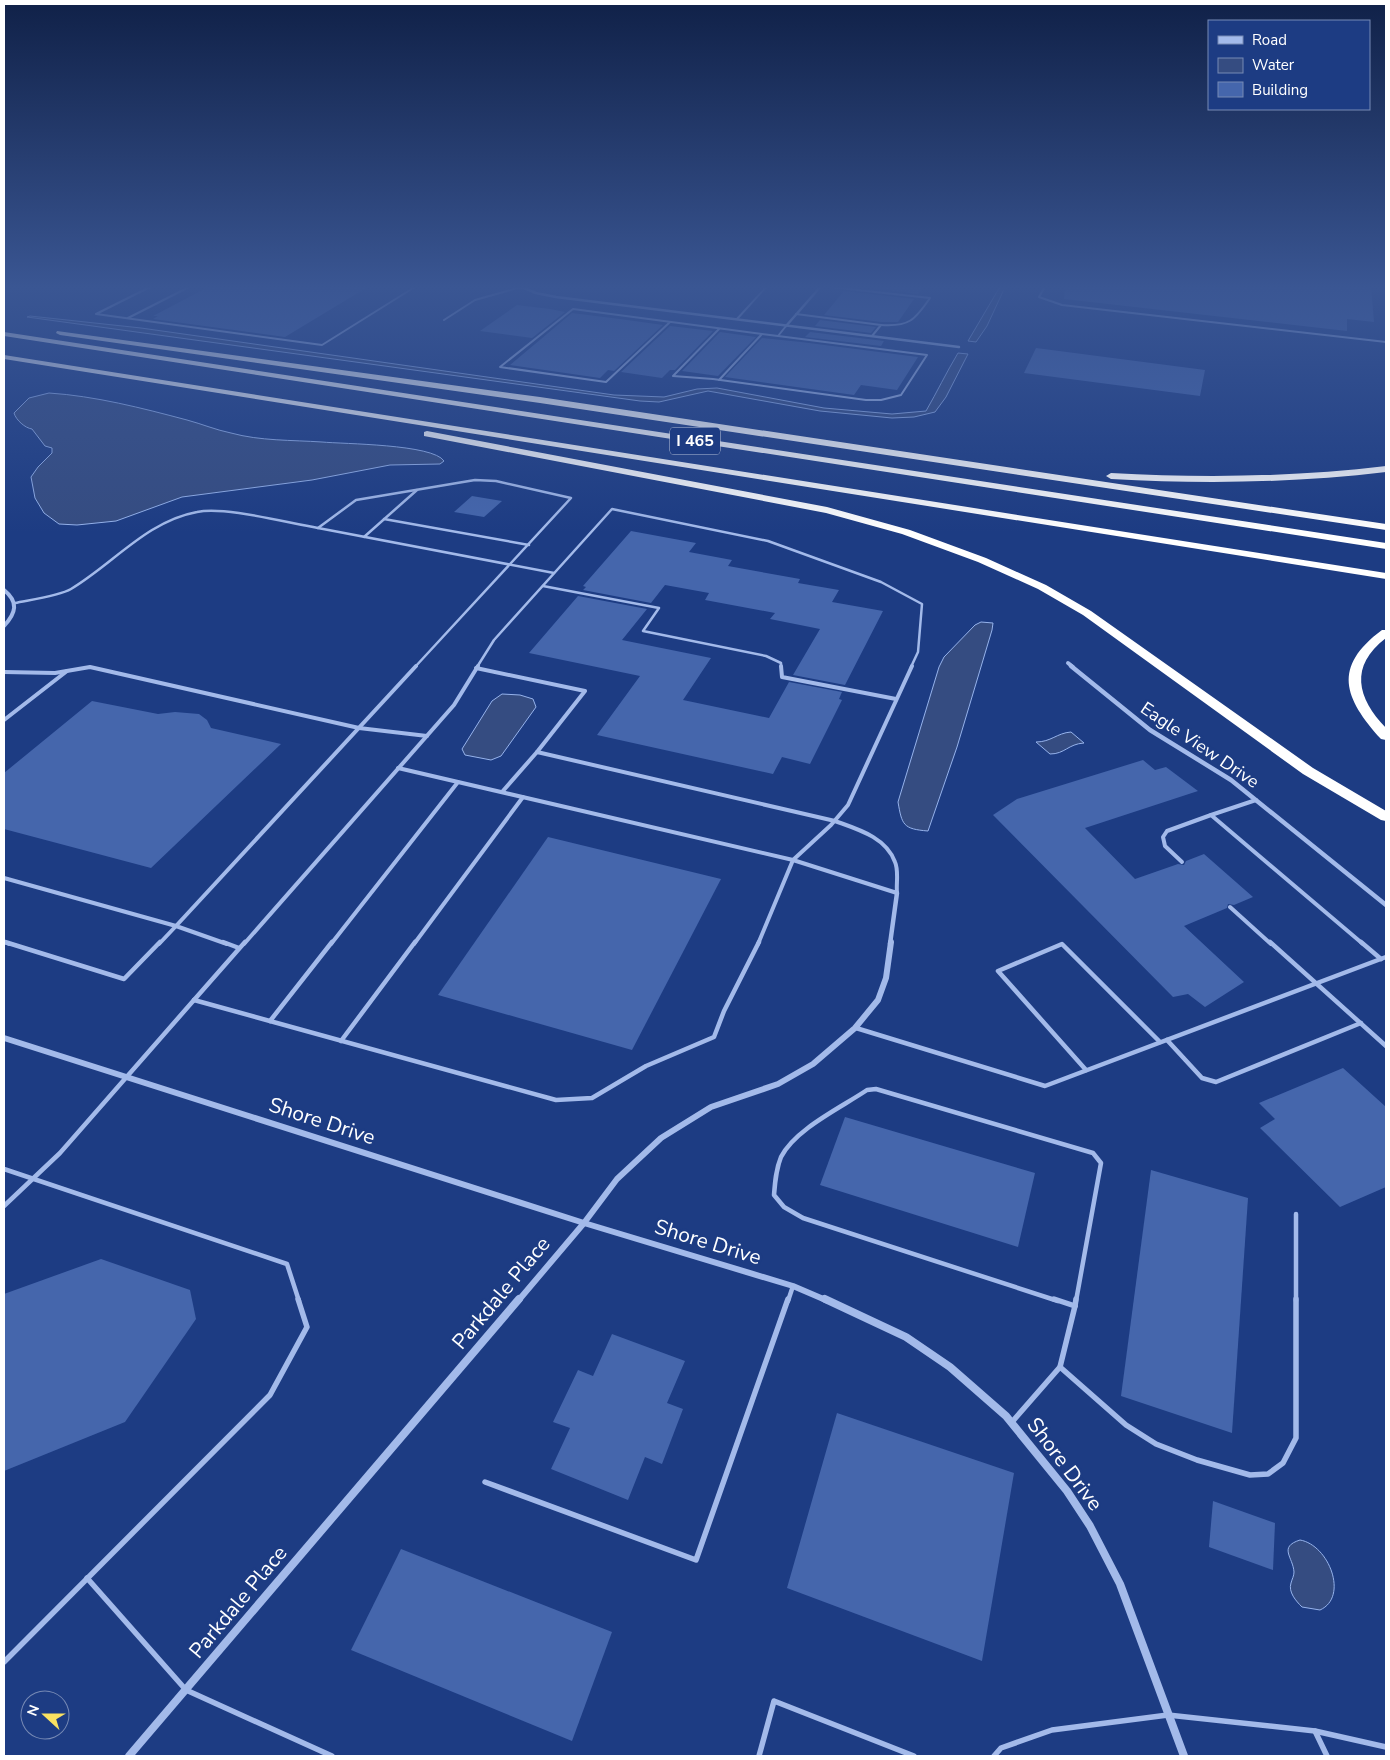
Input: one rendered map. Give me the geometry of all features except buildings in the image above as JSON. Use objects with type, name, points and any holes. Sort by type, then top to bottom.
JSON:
[{"type":"highway","name":"I 465","points":[[72,367],[1386,576]]},
{"type":"highway","name":"I 465","points":[[220,367],[1386,546]]},
{"type":"highway","points":[[305,367],[540,400],[1386,527]]},
{"type":"highway","points":[[186,386],[264,408],[407,431],[827,510],[906,532],[957,550],[1042,587],[1087,613],[1308,771],[1386,818]]},
{"type":"highway","points":[[938,459],[1074,474],[1196,480],[1312,477],[1386,469]]},
{"type":"highway","points":[[1386,632],[1362,652],[1357,660],[1354,678],[1359,698],[1371,719],[1386,736]]},
{"type":"street","points":[[4,590],[11,595],[15,603],[14,614],[4,626]]},
{"type":"street","name":"Eagle View Drive","points":[[1068,664],[1150,730],[1226,776],[1386,905]]},
{"type":"street","name":"Parkdale Place","points":[[129,1756],[584,1223],[617,1179],[661,1138],[711,1108],[778,1084],[813,1064],[855,1028],[878,1000],[886,978],[897,893]]},
{"type":"street","name":"Shore Drive","points":[[4,1038],[584,1223],[793,1286],[860,1314],[906,1337],[964,1379],[1012,1422],[1067,1491],[1100,1545],[1120,1584],[1184,1756]]},
{"type":"lane","points":[[501,367],[606,382],[622,367]]},
{"type":"lane","points":[[682,367],[673,376],[719,380],[854,399],[881,400],[901,395],[919,367]]},
{"type":"lane","points":[[719,380],[731,367]]},
{"type":"lane","points":[[4,942],[124,979],[176,926],[571,498],[496,481],[475,480],[356,500],[318,528]]},
{"type":"lane","points":[[364,537],[418,489]]},
{"type":"lane","points":[[4,1206],[60,1153],[193,1000],[427,736],[454,705],[494,640],[612,509],[768,541],[881,582],[922,604],[918,652],[848,804],[835,820],[793,860],[762,934],[714,1037],[646,1066],[592,1098],[556,1100],[193,1000]]},
{"type":"lane","points":[[15,603],[69,590],[151,531],[175,518],[199,511],[228,512],[554,573]]},
{"type":"lane","points":[[384,519],[529,545]]},
{"type":"lane","points":[[543,586],[659,608],[643,631],[766,656],[781,663],[782,677],[896,700]]},
{"type":"lane","points":[[4,672],[55,673],[90,667],[359,728],[427,736]]},
{"type":"lane","points":[[476,668],[585,691],[537,752],[502,792]]},
{"type":"lane","points":[[4,720],[68,671]]},
{"type":"lane","points":[[398,768],[793,860],[897,893],[895,862],[885,846],[867,833],[835,820],[537,752]]},
{"type":"lane","points":[[270,1021],[458,782]]},
{"type":"lane","points":[[341,1041],[523,797]]},
{"type":"lane","points":[[1182,862],[1165,846],[1163,837],[1166,831],[1256,800]]},
{"type":"lane","points":[[1210,815],[1381,959]]},
{"type":"lane","points":[[4,878],[176,926],[240,948]]},
{"type":"lane","points":[[1230,907],[1386,1046]]},
{"type":"lane","points":[[1086,1070],[998,971],[1062,944],[1160,1042]]},
{"type":"lane","points":[[855,1028],[1045,1086],[1386,957]]},
{"type":"lane","points":[[1167,1040],[1202,1078],[1216,1082],[1361,1023]]},
{"type":"lane","points":[[1012,1422],[1060,1367],[1075,1306],[1101,1162],[1093,1153],[876,1089],[867,1090],[795,1139],[784,1150],[775,1175],[774,1195],[784,1207],[803,1218],[1075,1306]]},
{"type":"lane","points":[[4,1169],[287,1264],[308,1327],[270,1395],[4,1662]]},
{"type":"lane","points":[[1060,1367],[1126,1426],[1156,1444],[1197,1460],[1250,1475],[1268,1474],[1283,1463],[1296,1438],[1296,1214]]},
{"type":"lane","points":[[486,1482],[696,1560],[793,1286]]},
{"type":"lane","points":[[87,1578],[186,1690],[332,1756]]},
{"type":"lane","points":[[759,1756],[774,1701],[914,1756]]},
{"type":"lane","points":[[994,1756],[1001,1748],[1052,1730],[1168,1715],[1315,1731],[1386,1747]]},
{"type":"lane","points":[[1315,1731],[1327,1756]]},
{"type":"water","points":[[393,367],[417,367],[614,395],[664,397],[697,389],[717,388],[824,408],[892,414],[926,411],[950,367],[961,367],[946,397],[935,412],[914,417],[892,418],[820,411],[708,391],[659,402]]},
{"type":"water","points":[[49,393],[118,403],[253,438],[406,448],[436,455],[444,461],[440,464],[390,465],[312,480],[182,497],[116,521],[77,525],[59,524],[44,513],[35,498],[31,477],[52,453],[52,448],[45,446],[32,429],[21,423],[14,413],[29,398]]},
{"type":"water","points":[[981,622],[993,623],[992,630],[957,747],[928,831],[913,829],[903,821],[898,802],[939,667],[944,657],[975,625]]},
{"type":"water","points":[[502,694],[520,695],[533,699],[536,707],[501,756],[491,760],[465,755],[462,749],[492,701]]},
{"type":"water","points":[[1071,732],[1084,743],[1074,745],[1055,754],[1050,754],[1036,742],[1046,741]]},
{"type":"water","points":[[1300,1540],[1310,1544],[1319,1551],[1327,1561],[1332,1572],[1333,1594],[1329,1603],[1320,1610],[1302,1607],[1295,1599],[1291,1590],[1290,1586],[1294,1572],[1288,1549],[1293,1543]]}]
